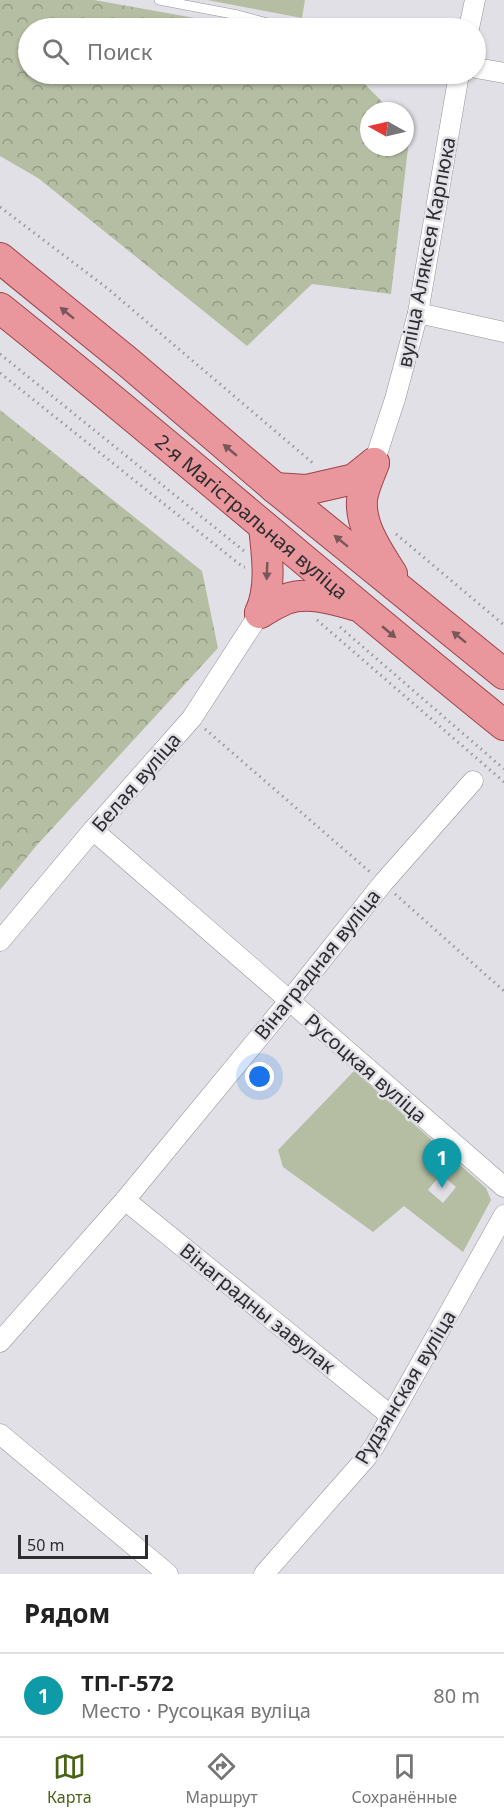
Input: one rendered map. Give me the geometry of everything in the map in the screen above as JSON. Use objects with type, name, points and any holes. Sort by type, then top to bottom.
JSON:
[{"type":"main road","name":"2-я Магістральная вуліца","points":[[0,258],[129,363],[275,488],[504,674]]},
{"type":"main road","name":"2-я Магістральная вуліца","points":[[0,308],[108,394],[264,527],[348,616],[504,725]]},
{"type":"main road","points":[[275,488],[306,490],[354,479],[374,463]]},
{"type":"main road","points":[[374,463],[362,500],[364,518],[373,544],[402,591]]},
{"type":"main road","points":[[260,613],[265,602],[259,561],[264,527]]},
{"type":"main road","points":[[260,613],[288,598],[305,596],[326,597],[348,616]]},
{"type":"street","points":[[471,18],[475,0]]},
{"type":"street","points":[[486,70],[504,73]]},
{"type":"street","name":"вуліца Аляксея Карпюка","points":[[374,463],[395,399],[418,313],[457,84]]},
{"type":"street","points":[[418,313],[504,332]]},
{"type":"street","name":"Белая вуліца","points":[[0,941],[93,830],[192,718],[260,613]]},
{"type":"street","name":"Вінаградная вуліца","points":[[0,1342],[125,1200],[382,883],[473,781]]},
{"type":"street","name":"Русоцкая вуліца","points":[[93,830],[504,1187]]},
{"type":"street","name":"Вінаградны завулак","points":[[125,1200],[391,1416]]},
{"type":"street","name":"Рудзянская вуліца","points":[[264,1574],[366,1458],[504,1215]]},
{"type":"street","points":[[0,1434],[168,1574]]},
{"type":"lane","points":[[159,0],[249,18]]},
{"type":"path","points":[[0,207],[107,288],[315,464],[320,471]]},
{"type":"path","points":[[0,354],[259,561]]},
{"type":"path","points":[[0,373],[243,567],[259,561]]},
{"type":"path","points":[[395,534],[504,625]]},
{"type":"path","points":[[305,596],[307,612],[504,782]]},
{"type":"path","points":[[348,616],[504,769]]},
{"type":"path","points":[[192,718],[504,991]]},
{"type":"green space","points":[[0,0],[94,0],[195,18],[18,18],[18,84],[365,84],[382,102],[360,102],[360,156],[407,156],[391,294],[312,284],[247,346],[38,178],[0,156]]},
{"type":"green space","points":[[207,0],[305,0],[302,18]]},
{"type":"green space","points":[[0,410],[202,571],[218,648],[37,845],[0,890]]},
{"type":"green space","points":[[354,1071],[486,1188],[491,1200],[463,1252],[404,1206],[373,1232],[283,1167],[278,1150]],"holes":[[[441,1174],[456,1187],[443,1203],[428,1190]]]},
{"type":"place","name":"ТП-Г-572","points":[[442,1188]]}]
